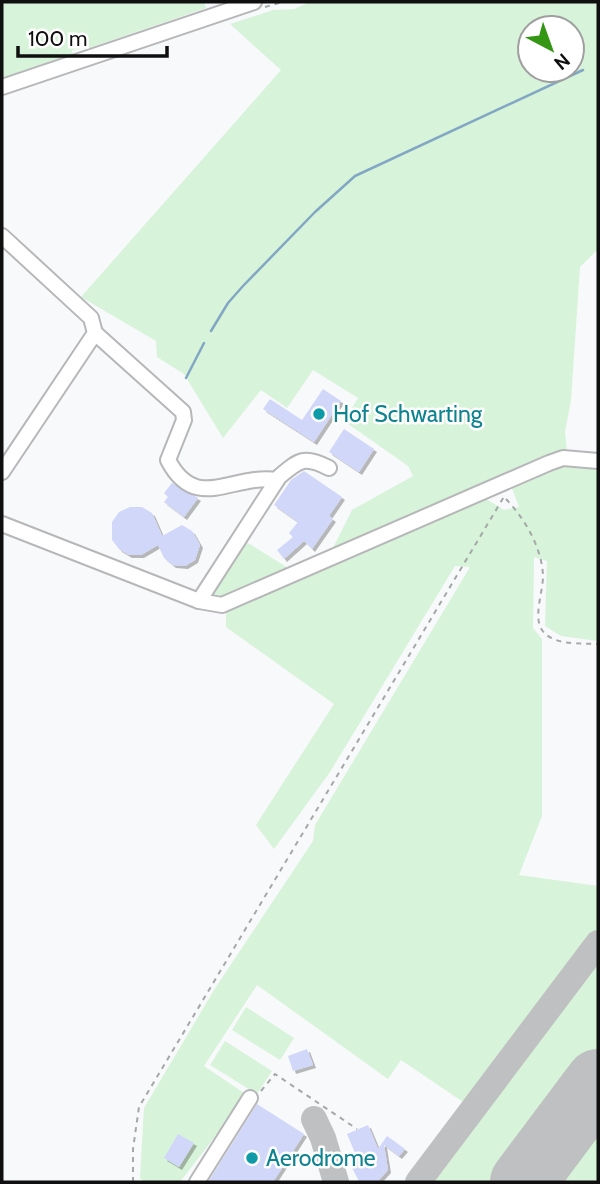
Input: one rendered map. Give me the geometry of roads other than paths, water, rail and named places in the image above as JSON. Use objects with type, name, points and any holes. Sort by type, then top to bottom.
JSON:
[{"type":"street","points":[[2,86],[254,2]]},
{"type":"street","points":[[2,236],[91,318],[95,332],[183,412],[184,420],[168,460],[188,484],[201,491],[256,480],[277,480]]},
{"type":"street","points":[[2,472],[95,332]]},
{"type":"street","points":[[2,524],[199,601],[222,606],[504,491],[516,478],[564,457],[598,461]]},
{"type":"street","points":[[199,601],[277,480],[298,462],[312,459],[329,468]]},
{"type":"street","points":[[197,1182],[250,1098]]},
{"type":"waterway","points":[[211,331],[228,303],[243,286],[315,212],[355,176],[553,84]]},
{"type":"waterway","points":[[186,378],[204,343]]},
{"type":"place","name":"Hof Schwarting","points":[[319,414]]},
{"type":"place","name":"Aerodrome","points":[[252,1158]]}]
